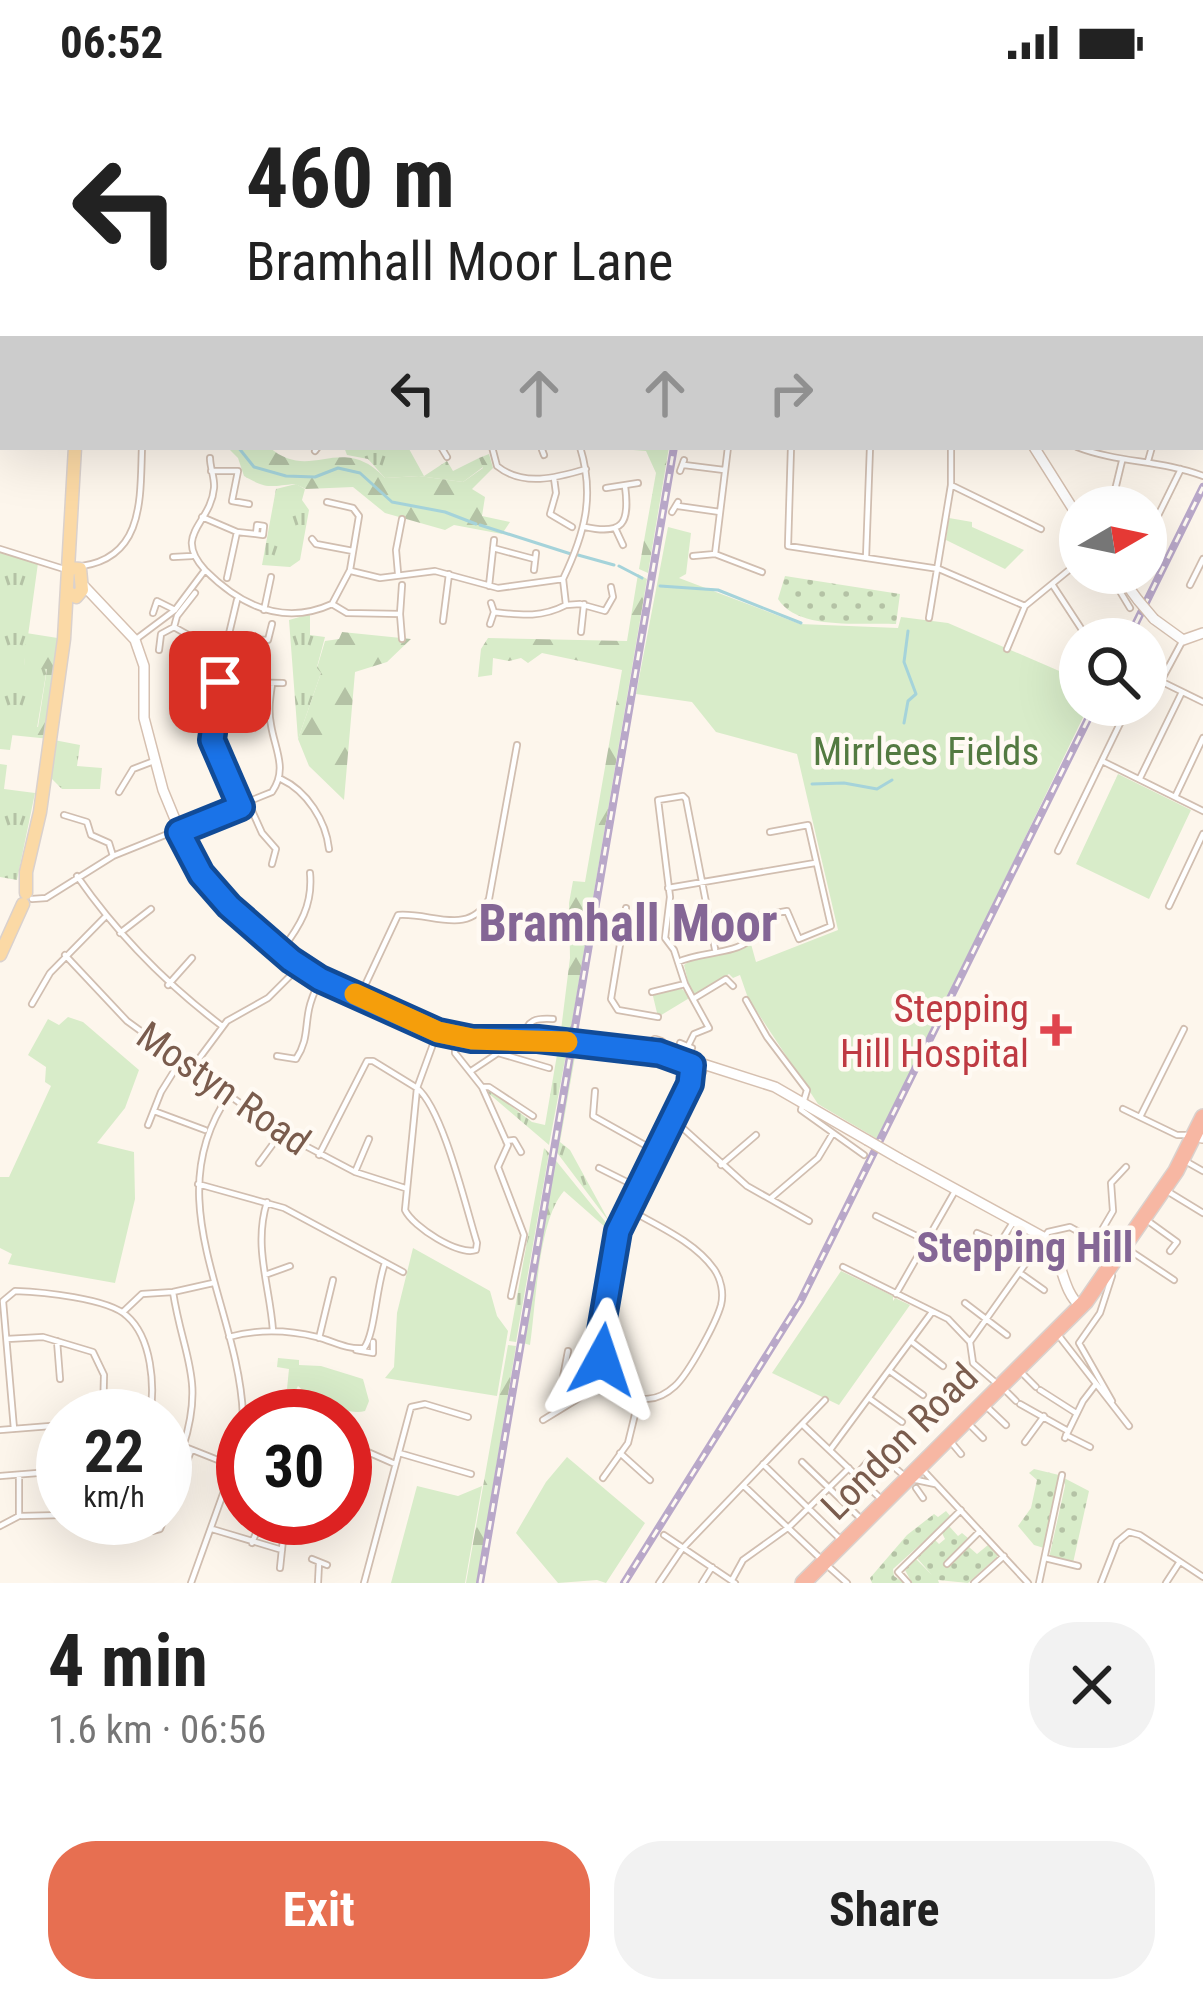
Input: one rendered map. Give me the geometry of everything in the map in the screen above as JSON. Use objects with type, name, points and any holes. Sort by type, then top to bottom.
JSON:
[{"type":"highway","points":[[1090,1304],[1116,1253],[1201,1132]]},
{"type":"highway","name":"London Road","points":[[803,1583],[914,1476],[998,1384],[1090,1304]]},
{"type":"main road","points":[[0,955],[32,899],[26,872],[74,596],[75,450]]},
{"type":"street","points":[[76,572],[122,548],[133,532],[139,511],[142,450]]},
{"type":"street","points":[[443,450],[447,457]]},
{"type":"street","points":[[492,450],[494,461],[506,472],[554,478],[586,469]]},
{"type":"street","points":[[566,605],[563,579],[585,527],[590,489],[581,450]]},
{"type":"street","points":[[716,554],[727,450]]},
{"type":"street","points":[[791,450],[788,546],[939,569],[1025,606]]},
{"type":"street","points":[[866,558],[870,450]]},
{"type":"street","points":[[929,618],[951,485],[951,450]]},
{"type":"street","points":[[1036,450],[1059,487]]},
{"type":"street","points":[[1086,450],[1203,476]]},
{"type":"street","points":[[1148,461],[1151,450]]},
{"type":"street","points":[[210,458],[213,495],[193,532],[192,556],[237,599],[264,610],[297,616],[332,604],[350,570],[359,516],[353,508],[327,502]]},
{"type":"street","points":[[1116,486],[1122,461]]},
{"type":"street","points":[[683,465],[724,470]]},
{"type":"street","points":[[1167,497],[1181,469]]},
{"type":"street","points":[[212,471],[238,471],[232,501],[249,504]]},
{"type":"street","points":[[554,478],[556,493],[550,514],[572,527]]},
{"type":"street","points":[[606,488],[638,483]]},
{"type":"street","points":[[951,485],[1041,530]]},
{"type":"street","points":[[622,545],[616,530],[627,508],[625,486]]},
{"type":"street","points":[[676,507],[720,512]]},
{"type":"street","points":[[202,517],[237,532],[256,534]]},
{"type":"street","points":[[398,573],[396,550],[402,518]]},
{"type":"street","points":[[585,527],[616,530]]},
{"type":"street","points":[[226,578],[237,532]]},
{"type":"street","points":[[312,539],[316,544],[353,551]]},
{"type":"street","points":[[489,586],[494,544],[535,556],[533,570]]},
{"type":"street","points":[[0,549],[76,572],[96,602],[133,637],[144,667],[142,706],[154,761],[194,863],[211,886],[281,951],[320,979],[455,1036],[560,1041],[639,1053],[682,1049],[696,1032],[709,1028],[664,936],[668,888],[656,802],[681,796],[686,799],[715,950]]},
{"type":"street","points":[[693,556],[716,554],[762,572]]},
{"type":"street","points":[[172,557],[192,556]]},
{"type":"street","points":[[1190,585],[1199,577],[1203,559]]},
{"type":"street","points":[[76,572],[94,564]]},
{"type":"street","points":[[133,637],[176,610],[206,570]]},
{"type":"street","points":[[350,570],[380,578],[398,573],[449,574],[512,588],[563,579]]},
{"type":"street","points":[[443,621],[449,574]]},
{"type":"street","points":[[264,610],[271,577]]},
{"type":"street","points":[[1007,649],[1025,606],[1059,578]]},
{"type":"street","points":[[1052,584],[1074,618]]},
{"type":"street","points":[[402,585],[402,639]]},
{"type":"street","points":[[611,587],[613,597],[607,610],[611,619]]},
{"type":"street","points":[[174,627],[176,616],[195,593]]},
{"type":"street","points":[[1127,594],[1184,640]]},
{"type":"street","points":[[74,596],[96,602]]},
{"type":"street","points":[[228,638],[237,599]]},
{"type":"street","points":[[154,613],[157,601],[176,610]]},
{"type":"street","points":[[490,624],[491,603]]},
{"type":"street","points":[[332,604],[347,613],[400,614]]},
{"type":"street","points":[[581,632],[584,604]]},
{"type":"street","points":[[494,612],[530,616],[584,604],[607,610]]},
{"type":"street","points":[[174,627],[190,636],[271,641],[272,624]]},
{"type":"street","points":[[159,650],[161,634],[174,627]]},
{"type":"street","points":[[1167,670],[1184,640],[1203,634]]},
{"type":"street","points":[[200,680],[283,683]]},
{"type":"street","points":[[220,682],[212,740],[241,807]]},
{"type":"street","points":[[32,899],[113,856],[272,792],[281,779],[269,710],[272,684]]},
{"type":"street","points":[[1167,684],[1203,702]]},
{"type":"street","points":[[1139,780],[1182,692]]},
{"type":"street","points":[[1058,851],[1119,726]]},
{"type":"street","points":[[1175,797],[1203,738]]},
{"type":"street","points":[[360,996],[398,915],[464,922],[484,908],[517,745]]},
{"type":"street","points":[[119,792],[133,769],[154,761]]},
{"type":"street","points":[[1102,761],[1203,811]]},
{"type":"street","points":[[281,779],[293,784],[313,807],[328,850]]},
{"type":"street","points":[[249,803],[266,840],[276,849],[272,864]]},
{"type":"street","points":[[64,815],[83,819],[91,835],[109,843],[113,856]]},
{"type":"street","points":[[678,962],[748,943],[752,916],[787,911],[799,939],[831,926],[808,825],[770,832]]},
{"type":"street","points":[[1169,906],[1203,834]]},
{"type":"street","points":[[668,888],[815,863]]},
{"type":"street","points":[[281,951],[310,913],[310,873]]},
{"type":"street","points":[[77,875],[120,933],[168,985],[223,1026]]},
{"type":"street","points":[[626,908],[613,1003],[622,1011],[658,1017]]},
{"type":"street","points":[[120,933],[151,909]]},
{"type":"street","points":[[32,1004],[65,955],[106,916]]},
{"type":"street","name":"Mostyn Road","points":[[65,955],[127,1021],[281,1133],[355,1172],[405,1188]]},
{"type":"street","points":[[168,985],[192,958]]},
{"type":"street","points":[[192,1068],[223,1026],[268,998],[299,966]]},
{"type":"street","points":[[277,1056],[296,1059],[302,1050],[309,1007],[320,979]]},
{"type":"street","points":[[693,999],[723,980],[731,984]]},
{"type":"street","points":[[652,992],[685,983]]},
{"type":"street","points":[[746,1000],[807,1090],[801,1110],[864,1155]]},
{"type":"street","points":[[524,1039],[532,1020],[554,1019]]},
{"type":"street","points":[[1140,1118],[1184,1029]]},
{"type":"street","points":[[319,1155],[363,1064],[373,1061],[417,1088],[431,1104],[476,1250],[466,1254],[412,1222],[405,1210],[417,1088],[438,1032]]},
{"type":"street","points":[[455,1036],[453,1048],[482,1087],[506,1141],[507,1150],[498,1167],[524,1235],[511,1296]]},
{"type":"street","points":[[682,1049],[697,1068],[736,1072],[803,1101],[1014,1222],[1056,1255],[1068,1293],[1090,1304]]},
{"type":"street","points":[[471,1071],[498,1053],[550,1068]]},
{"type":"street","points":[[148,1125],[160,1092],[181,1060]]},
{"type":"street","points":[[630,1210],[700,1254],[722,1289],[719,1310],[676,1385],[654,1397],[624,1393],[602,1360],[599,1342],[618,1231],[697,1068]]},
{"type":"street","points":[[482,1087],[533,1116]]},
{"type":"street","points":[[595,1091],[593,1116],[658,1153]]},
{"type":"street","points":[[229,1095],[207,1131],[198,1184],[213,1283],[240,1389]]},
{"type":"street","points":[[1123,1108],[1177,1136],[1201,1132]]},
{"type":"street","points":[[154,1111],[207,1131]]},
{"type":"street","points":[[674,1120],[747,1186],[809,1221]]},
{"type":"street","points":[[1168,1132],[1201,1132]]},
{"type":"street","points":[[259,1163],[281,1133]]},
{"type":"street","points":[[770,1199],[818,1158],[833,1133]]},
{"type":"street","points":[[721,1165],[756,1135]]},
{"type":"street","points":[[1177,1136],[1183,1161],[1203,1171]]},
{"type":"street","points":[[355,1172],[369,1139]]},
{"type":"street","points":[[506,1141],[514,1139],[521,1152]]},
{"type":"street","points":[[1096,1240],[1113,1211],[1111,1184],[1126,1167]]},
{"type":"street","points":[[599,1168],[641,1189]]},
{"type":"street","points":[[198,1184],[267,1202],[403,1272]]},
{"type":"street","points":[[1164,1190],[1203,1213]]},
{"type":"street","points":[[896,1294],[955,1191]]},
{"type":"street","points":[[267,1202],[259,1244],[273,1331]]},
{"type":"street","points":[[876,1216],[927,1241]]},
{"type":"street","points":[[1144,1218],[1177,1241],[1170,1251]]},
{"type":"street","points":[[977,1232],[1002,1242],[1014,1222]]},
{"type":"street","points":[[970,1342],[1042,1243],[1062,1226],[1174,1280]]},
{"type":"street","points":[[1042,1243],[1052,1258]]},
{"type":"street","points":[[1099,1382],[1079,1346],[1090,1304],[1110,1286],[1116,1253]]},
{"type":"street","points":[[229,1337],[273,1331],[319,1337],[373,1353],[374,1300],[385,1263]]},
{"type":"street","points":[[266,1275],[290,1266]]},
{"type":"street","points":[[843,1267],[948,1319],[970,1342],[974,1363],[1018,1403],[1090,1447]]},
{"type":"street","points":[[1020,1273],[1044,1290]]},
{"type":"street","points":[[1064,1279],[1070,1291],[1090,1304]]},
{"type":"street","points":[[319,1337],[333,1280]]},
{"type":"street","points":[[123,1312],[142,1294],[213,1283]]},
{"type":"street","points":[[0,1288],[7,1294]]},
{"type":"street","points":[[14,1429],[3,1301],[7,1294],[21,1291],[123,1312],[140,1336],[149,1389]]},
{"type":"street","points":[[173,1292],[194,1379],[192,1416]]},
{"type":"street","points":[[965,1304],[1007,1335]]},
{"type":"street","points":[[830,1450],[932,1312]]},
{"type":"street","points":[[1059,1333],[1130,1426]]},
{"type":"street","points":[[6,1339],[57,1340],[82,1346],[98,1357],[104,1389]]},
{"type":"street","points":[[57,1340],[60,1379]]},
{"type":"street","points":[[912,1342],[943,1366]]},
{"type":"street","points":[[566,1405],[560,1393],[568,1352]]},
{"type":"street","points":[[1019,1370],[1038,1389],[1076,1413]]},
{"type":"street","points":[[891,1372],[923,1395]]},
{"type":"street","points":[[543,1420],[611,1378]]},
{"type":"street","points":[[1066,1435],[1099,1382]]},
{"type":"street","points":[[0,1386],[10,1385]]},
{"type":"street","points":[[603,1478],[628,1443],[639,1398]]},
{"type":"street","points":[[870,1399],[902,1422]]},
{"type":"street","points":[[659,1583],[682,1549],[824,1400]]},
{"type":"street","points":[[982,1403],[1006,1425]]},
{"type":"street","points":[[364,1583],[411,1407],[424,1404],[468,1417]]},
{"type":"street","points":[[1030,1441],[1044,1416]]},
{"type":"street","points":[[965,1420],[983,1438]]},
{"type":"street","points":[[802,1425],[884,1502]]},
{"type":"street","points":[[0,1430],[36,1427]]},
{"type":"street","points":[[947,1438],[962,1454]]},
{"type":"street","points":[[399,1453],[471,1474]]},
{"type":"street","points":[[620,1453],[650,1480]]},
{"type":"street","points":[[372,1454],[396,1464]]},
{"type":"street","points":[[856,1474],[873,1456]]},
{"type":"street","points":[[887,1461],[932,1483],[1026,1582]]},
{"type":"street","points":[[802,1462],[864,1521]]},
{"type":"street","points":[[764,1464],[844,1542]]},
{"type":"street","points":[[664,1535],[734,1582],[743,1560],[789,1527],[849,1468]]},
{"type":"street","points":[[0,1476],[36,1473]]},
{"type":"street","points":[[19,1474],[19,1516]]},
{"type":"street","points":[[1039,1583],[1062,1475]]},
{"type":"street","points":[[914,1476],[932,1483]]},
{"type":"street","points":[[914,1476],[923,1498]]},
{"type":"street","points":[[744,1486],[848,1583]]},
{"type":"street","points":[[908,1583],[898,1573],[962,1510]]},
{"type":"street","points":[[0,1526],[19,1516],[36,1516]]},
{"type":"street","points":[[191,1583],[216,1517]]},
{"type":"street","points":[[212,1529],[216,1530]]},
{"type":"street","points":[[947,1564],[980,1531]]},
{"type":"street","points":[[1101,1583],[1118,1542],[1129,1532],[1203,1577]]},
{"type":"street","points":[[261,1545],[282,1550]]},
{"type":"street","points":[[280,1568],[282,1545]]},
{"type":"street","points":[[974,1583],[1004,1556]]},
{"type":"street","points":[[1045,1558],[1078,1566]]},
{"type":"street","points":[[318,1583],[319,1562]]},
{"type":"street","points":[[1166,1583],[1180,1562]]},
{"type":"street","points":[[702,1583],[712,1567]]},
{"type":"green space","points":[[230,450],[274,450],[299,461],[340,457],[369,465],[385,478],[419,476],[463,482],[483,468],[479,458],[489,454],[493,468],[472,489],[485,497],[482,516],[510,522],[502,534],[454,525],[445,530],[385,513],[353,487],[264,485],[244,476]]},
{"type":"green space","points":[[345,450],[410,450],[424,476],[447,461],[453,471],[479,458],[483,467],[463,482],[419,476],[385,478],[368,459],[347,455]]},
{"type":"green space","points":[[633,450],[668,450],[648,573],[639,569],[656,473],[646,451]]},
{"type":"green space","points":[[296,484],[305,489],[302,500],[309,510],[300,560],[290,567],[262,565],[276,489]]},
{"type":"green space","points":[[949,518],[972,522],[972,527],[1024,550],[1005,569],[946,540]]},
{"type":"green space","name":"Mirrlees Fields","points":[[668,527],[691,533],[686,574],[679,578],[800,624],[898,628],[901,617],[948,623],[1059,671],[1059,726],[1079,726],[879,1140],[818,1104],[748,998],[740,975],[733,978],[729,974],[692,997],[684,965],[751,944],[756,962],[838,930],[797,754],[716,732],[692,702],[636,694]]},
{"type":"green space","points":[[0,550],[38,563],[24,665],[47,668],[37,728],[14,725],[10,750],[0,749]]},
{"type":"green space","points":[[638,574],[647,579],[569,1040],[560,1038],[570,958],[569,903],[573,881],[585,882],[622,670],[542,653],[528,663],[521,658],[493,658],[492,675],[478,677],[481,649],[488,638],[627,641]]},
{"type":"green space","points":[[785,576],[900,594],[896,624],[831,623],[800,616],[778,599]]},
{"type":"green space","points":[[310,614],[310,635],[325,637],[317,667],[321,673],[298,739],[289,620]]},
{"type":"green space","points":[[342,632],[411,639],[387,662],[355,672],[344,800],[309,766],[298,739],[321,673],[317,668],[325,641],[339,639]]},
{"type":"green space","points":[[26,633],[64,639],[50,739],[11,735],[13,724],[38,727],[47,669],[24,666]]},
{"type":"green space","points":[[54,740],[80,745],[77,766],[102,768],[100,789],[62,789],[50,777]]},
{"type":"green space","points":[[0,764],[7,765],[4,789],[35,793],[17,880],[0,877]]},
{"type":"green space","points":[[1118,774],[1191,810],[1149,899],[1076,864]]},
{"type":"green space","points":[[682,989],[691,997],[658,1017],[652,992]]},
{"type":"green space","points":[[68,1017],[83,1022],[139,1070],[125,1108],[97,1143],[134,1152],[135,1199],[115,1283],[8,1264],[12,1254],[0,1248],[0,1177],[9,1177],[51,1086],[45,1082],[46,1067],[28,1055],[48,1019],[59,1025]]},
{"type":"green space","points":[[559,1043],[568,1044],[549,1145],[487,1092],[532,1122],[545,1125]]},
{"type":"green space","points":[[573,1045],[577,1045],[560,1142],[570,1150],[610,1223],[555,1150]]},
{"type":"green space","points":[[544,1148],[549,1153],[516,1342],[509,1341]]},
{"type":"green space","points":[[553,1157],[608,1225],[564,1191],[555,1204],[543,1242],[530,1345],[523,1343]]},
{"type":"green space","points":[[413,1248],[490,1291],[497,1316],[508,1331],[497,1396],[385,1378],[394,1367],[397,1313]]},
{"type":"green space","points":[[841,1271],[893,1296],[893,1301],[910,1305],[839,1405],[772,1373]]},
{"type":"green space","points":[[508,1345],[516,1346],[477,1583],[466,1583]]},
{"type":"green space","points":[[278,1358],[299,1360],[299,1365],[321,1366],[363,1379],[366,1389],[287,1389],[289,1369],[277,1367]]},
{"type":"green space","points":[[567,1457],[645,1523],[606,1583],[558,1583],[516,1533]]},
{"type":"green space","points":[[1034,1469],[1059,1475],[1044,1548],[1034,1545],[1018,1526],[1031,1508],[1037,1480],[1029,1473]]},
{"type":"green space","points":[[1064,1478],[1089,1491],[1073,1563],[1049,1558]]},
{"type":"green space","points":[[417,1486],[458,1496],[482,1486],[465,1583],[391,1583]]},
{"type":"green space","points":[[946,1511],[951,1517],[893,1569],[904,1583],[872,1583],[870,1578],[907,1535],[934,1514],[938,1517]]},
{"type":"green space","points":[[949,1526],[958,1536],[962,1533],[968,1538],[946,1561],[948,1567],[969,1547],[977,1554],[988,1545],[998,1556],[968,1583],[912,1583],[905,1570],[916,1559],[932,1575],[917,1558],[935,1540],[939,1544],[945,1539],[942,1533]]},
{"type":"waterway","points":[[240,450],[254,467],[286,476],[315,477],[338,468],[360,473],[392,502],[445,512],[476,524]]},
{"type":"waterway","points":[[480,525],[571,554]]},
{"type":"waterway","points":[[578,555],[614,565]]},
{"type":"waterway","points":[[619,566],[642,578]]},
{"type":"waterway","points":[[660,586],[718,590],[801,623]]},
{"type":"waterway","points":[[904,723],[908,701],[916,694],[904,662],[908,631]]},
{"type":"waterway","points":[[812,784],[877,789],[892,780]]},
{"type":"railway","points":[[480,1583],[673,450]]},
{"type":"railway","points":[[1138,618],[1203,487]]},
{"type":"railway","points":[[624,1583],[800,1302],[1085,726]]},
{"type":"slow traffic","points":[[355,994],[438,1032],[472,1039],[567,1042]]},
{"type":"place","name":"Stepping Hill Hospital","points":[[1056,1030]]},
{"type":"district","name":"Bramhall Moor","points":[[628,923]]},
{"type":"district","name":"Stepping Hill","points":[[1025,1247]]},
{"type":"route","points":[[220,682],[212,740],[241,807],[179,832],[211,886],[256,932],[320,979],[438,1032],[472,1039],[538,1039],[659,1053],[692,1065],[690,1084],[618,1231],[599,1342],[602,1360]]}]
